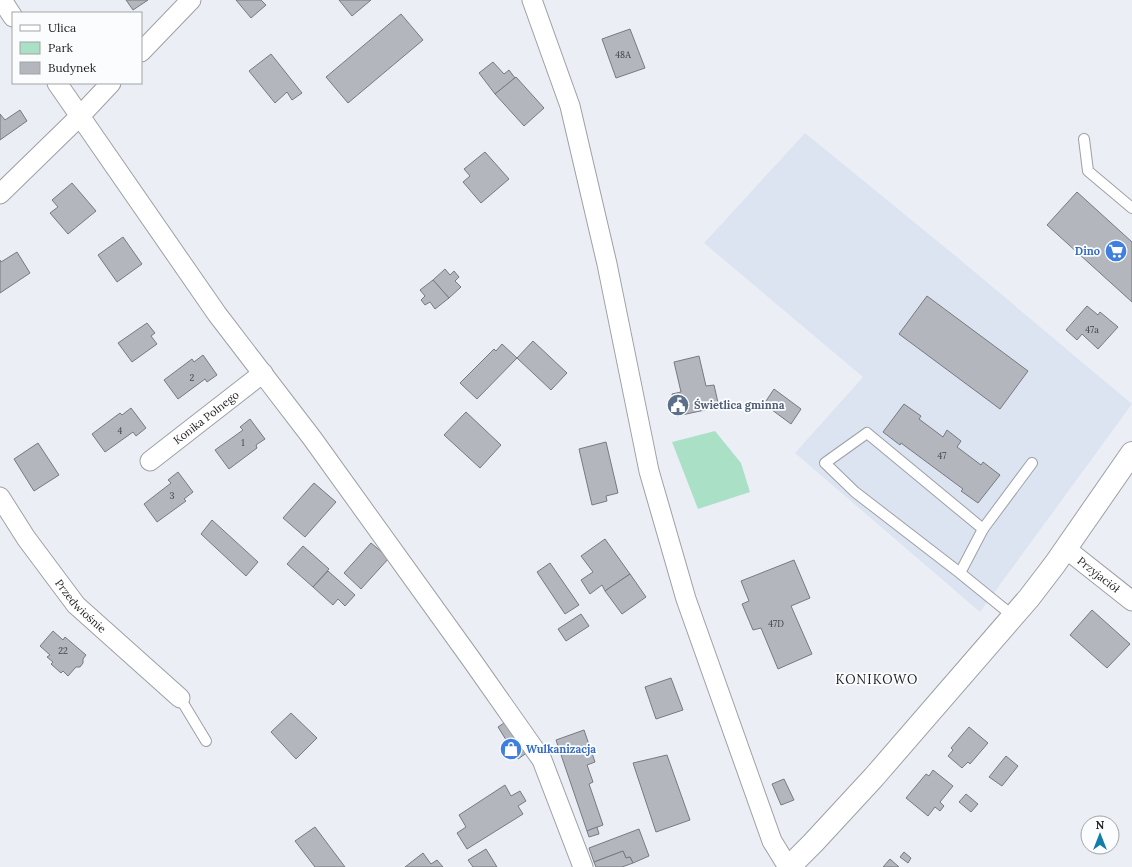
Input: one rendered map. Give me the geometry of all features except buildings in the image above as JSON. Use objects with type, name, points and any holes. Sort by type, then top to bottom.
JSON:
[{"type":"main road","points":[[788,867],[813,843],[874,776],[1043,580],[1132,453]]},
{"type":"street","points":[[2,0],[12,15]]},
{"type":"street","points":[[142,51],[191,0]]},
{"type":"street","points":[[532,0],[570,106],[607,264],[649,471],[686,599],[772,841],[788,867]]},
{"type":"street","points":[[58,84],[217,314],[312,438],[467,652],[542,760],[583,867]]},
{"type":"street","points":[[0,194],[80,116],[110,84]]},
{"type":"street","name":"Konika Polnego","points":[[150,461],[262,373]]},
{"type":"street","name":"Przedwiośnie","points":[[0,497],[26,538],[76,605],[180,698]]},
{"type":"street","name":"Przyjaciół","points":[[1065,548],[1132,601]]},
{"type":"lane","points":[[1084,139],[1088,171],[1132,208]]},
{"type":"lane","points":[[983,529],[867,433],[825,463],[855,492],[1013,616]]},
{"type":"lane","points":[[960,573],[983,529],[1032,463]]},
{"type":"lane","points":[[180,698],[206,741]]},
{"type":"shaded area","points":[[805,133],[958,258],[1132,404],[980,612],[795,453],[863,377],[704,243]]},
{"type":"green space","points":[[715,431],[741,463],[750,492],[698,509],[672,442]]},
{"type":"place","name":"Dino","points":[[1116,251]]},
{"type":"place","name":"Świetlica gminna","points":[[678,405]]},
{"type":"place","name":"Wulkanizacja","points":[[511,749]]},
{"type":"district","name":"KONIKOWO","points":[[877,679]]}]
